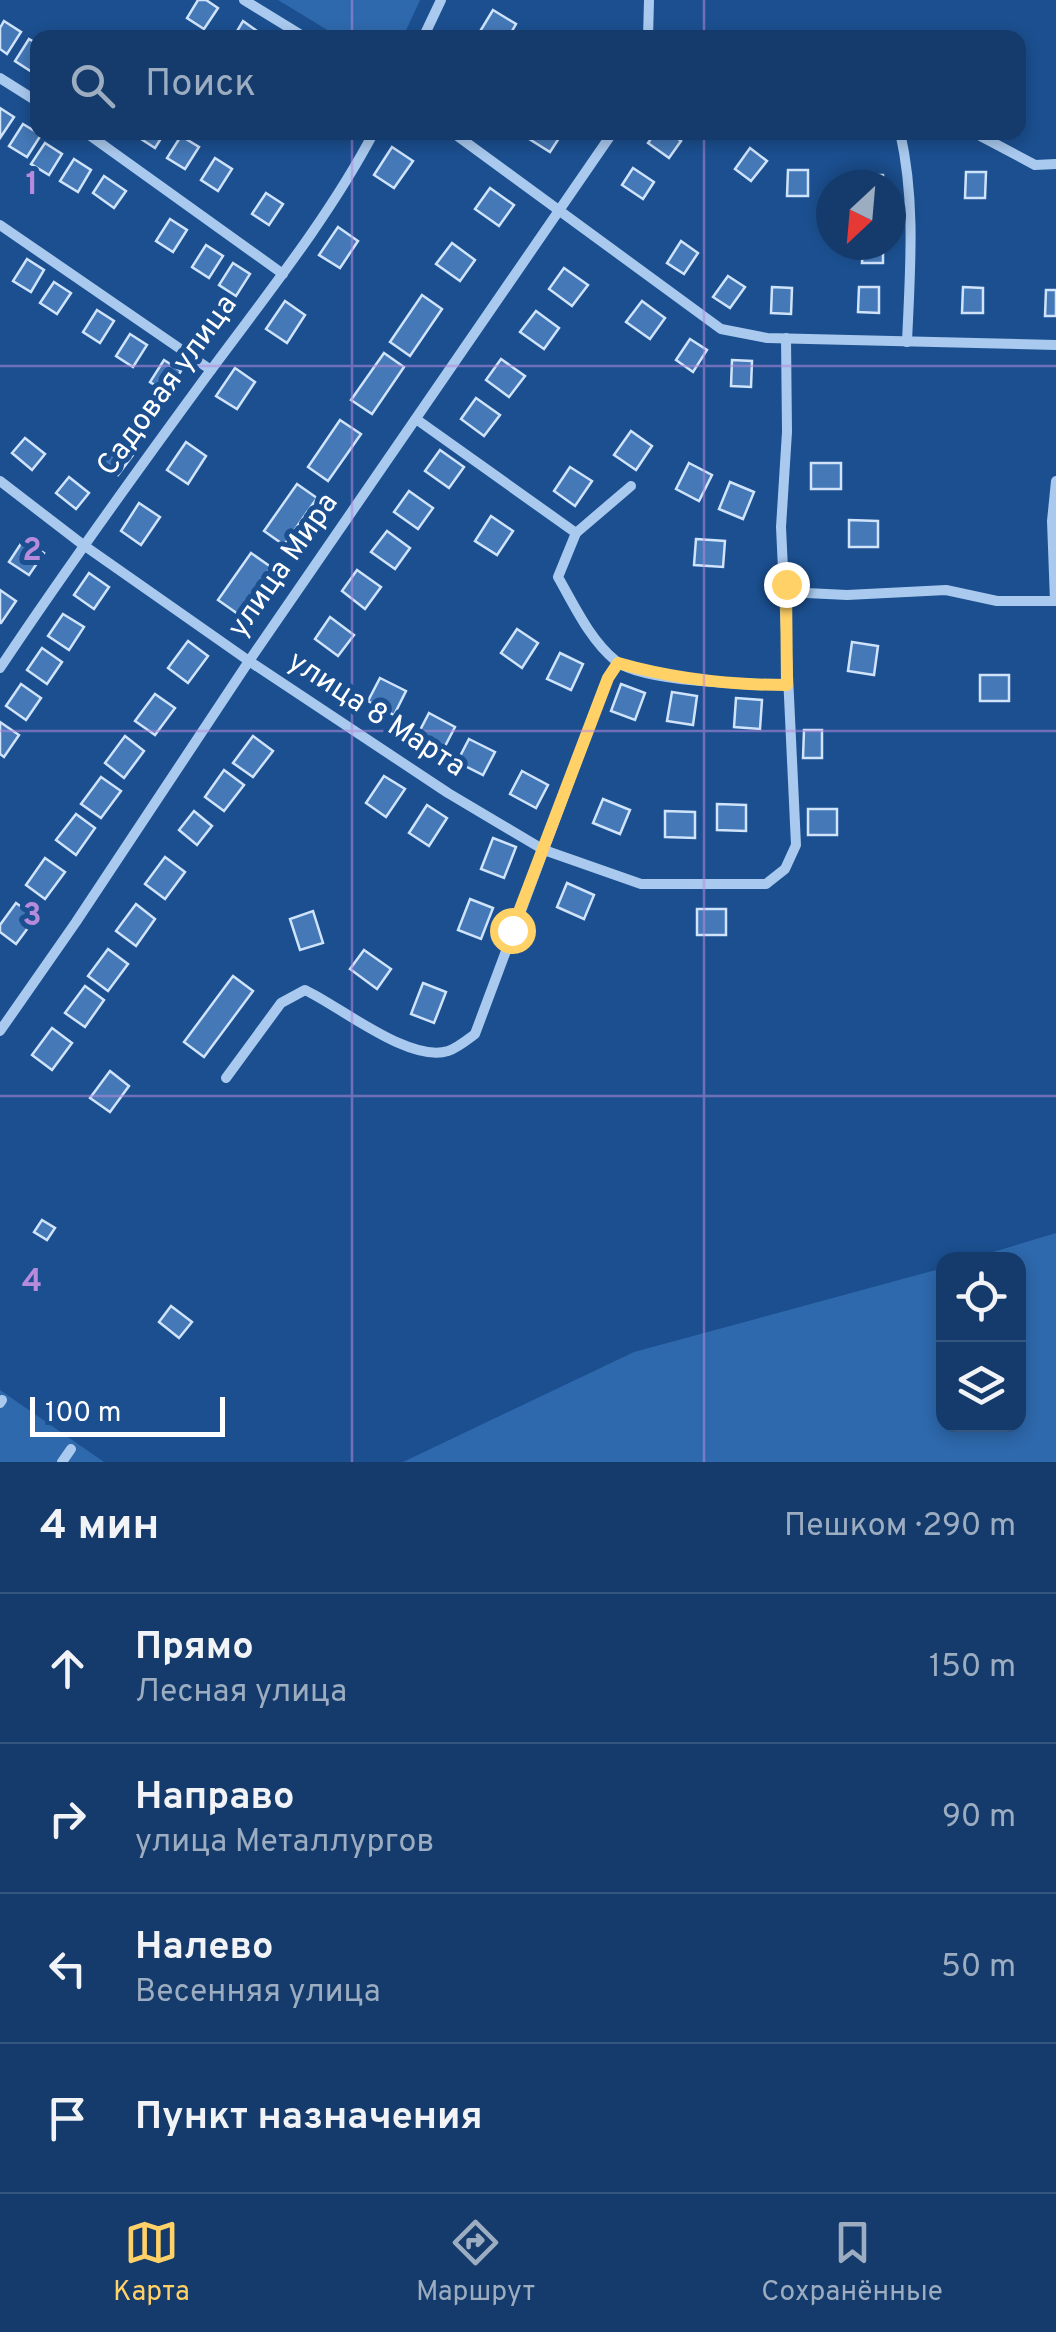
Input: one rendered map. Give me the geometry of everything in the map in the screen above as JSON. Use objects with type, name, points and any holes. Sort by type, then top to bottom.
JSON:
[{"type":"street","points":[[244,0],[293,30]]},
{"type":"street","points":[[427,30],[441,0]]},
{"type":"street","points":[[648,0],[648,30]]},
{"type":"street","points":[[0,78],[30,97]]},
{"type":"street","points":[[97,140],[282,274]]},
{"type":"street","name":"Садовая улица","points":[[0,668],[82,544],[282,274],[354,170],[370,140]]},
{"type":"street","points":[[463,140],[721,329],[786,338],[1056,345]]},
{"type":"street","name":"улица Мира","points":[[0,1031],[248,661],[608,140]]},
{"type":"street","points":[[902,140],[909,170],[912,238],[908,342]]},
{"type":"street","points":[[988,140],[1035,165],[1053,162]]},
{"type":"street","points":[[0,225],[212,370]]},
{"type":"street","points":[[631,486],[576,533],[558,576],[584,624],[618,663],[660,675],[739,685],[787,685],[781,528],[787,432],[786,338]]},
{"type":"street","points":[[416,419],[576,533]]},
{"type":"street","name":"улица 8 Марта","points":[[0,480],[82,544],[248,661],[448,793],[544,850],[641,884],[766,884],[784,869],[796,845],[787,685]]},
{"type":"street","points":[[786,592],[847,595],[946,590],[998,601],[1055,601],[1052,520],[1056,481]]},
{"type":"street","points":[[226,1078],[281,1003],[306,990],[374,1030],[425,1054],[449,1051],[475,1034],[608,678],[618,663]]},
{"type":"street","points":[[62,1462],[72,1448]]},
{"type":"shaded area","points":[[278,0],[420,0],[406,30],[327,30]]},
{"type":"shaded area","points":[[1056,1233],[1056,1462],[403,1462],[634,1352],[936,1270],[936,1432],[1026,1432],[1026,1252],[993,1252]]},
{"type":"shaded area","points":[[0,1390],[104,1462],[0,1462]]},
{"type":"building","points":[[198,0],[218,8],[204,29],[187,18]]},
{"type":"building","points":[[493,10],[516,24],[513,30],[481,30]]},
{"type":"building","points":[[4,21],[21,32],[7,54],[0,49]]},
{"type":"building","points":[[243,21],[256,30],[238,30]]},
{"type":"building","points":[[29,39],[30,40],[30,71],[15,61]]},
{"type":"building","points":[[0,108],[14,117],[0,138]]},
{"type":"building","points":[[23,124],[30,128],[30,140],[38,140],[27,157],[9,146]]},
{"type":"building","points":[[143,140],[160,140],[155,148]]},
{"type":"building","points":[[178,140],[199,147],[185,169],[167,158]]},
{"type":"building","points":[[531,140],[558,140],[550,152]]},
{"type":"building","points":[[650,140],[681,141],[669,158],[648,143]]},
{"type":"building","points":[[45,143],[62,154],[49,175],[31,164]]},
{"type":"building","points":[[392,147],[413,161],[394,188],[374,175]]},
{"type":"building","points":[[750,148],[767,161],[751,181],[735,169]]},
{"type":"building","points":[[215,158],[232,169],[218,191],[201,180]]},
{"type":"building","points":[[74,159],[91,170],[78,192],[60,181]]},
{"type":"building","points":[[633,168],[654,182],[643,199],[622,185]]},
{"type":"building","points":[[788,170],[808,170],[808,196],[787,196]]},
{"type":"building","points":[[966,172],[986,172],[985,198],[965,198]]},
{"type":"building","points":[[104,176],[126,191],[114,208],[93,193]]},
{"type":"building","points":[[490,188],[514,205],[499,226],[475,209]]},
{"type":"building","points":[[266,193],[283,204],[269,225],[252,214]]},
{"type":"building","points":[[170,219],[187,230],[173,252],[156,241]]},
{"type":"building","points":[[338,227],[358,241],[340,268],[319,255]]},
{"type":"building","points":[[681,241],[698,253],[684,274],[667,263]]},
{"type":"building","points":[[452,243],[475,260],[460,281],[436,264]]},
{"type":"building","points":[[206,245],[223,256],[209,278],[192,267]]},
{"type":"building","points":[[27,259],[44,270],[31,292],[13,281]]},
{"type":"building","points":[[862,260],[883,260],[883,263]]},
{"type":"building","points":[[233,263],[250,274],[236,296],[219,285]]},
{"type":"building","points":[[564,268],[588,285],[572,306],[549,289]]},
{"type":"building","points":[[728,276],[745,287],[730,308],[713,297]]},
{"type":"building","points":[[54,282],[71,293],[57,314],[40,303]]},
{"type":"building","points":[[772,287],[792,288],[791,314],[771,313]]},
{"type":"building","points":[[859,287],[879,287],[879,313],[858,312]]},
{"type":"building","points":[[963,287],[983,288],[983,313],[962,313]]},
{"type":"building","points":[[1046,290],[1056,290],[1056,316],[1045,316]]},
{"type":"building","points":[[422,295],[442,309],[410,356],[390,342]]},
{"type":"building","points":[[285,301],[305,315],[287,343],[266,329]]},
{"type":"building","points":[[642,301],[665,318],[650,339],[626,322]]},
{"type":"building","points":[[97,310],[114,321],[100,343],[83,332]]},
{"type":"building","points":[[536,311],[559,328],[544,349],[520,332]]},
{"type":"building","points":[[130,334],[147,345],[133,367],[116,356]]},
{"type":"building","points":[[690,339],[707,350],[693,372],[676,360]]},
{"type":"building","points":[[384,353],[404,367],[372,414],[351,400]]},
{"type":"building","points":[[501,359],[525,376],[509,397],[486,380]]},
{"type":"building","points":[[164,360],[181,371],[167,393],[150,382]]},
{"type":"building","points":[[732,360],[752,361],[751,387],[731,386]]},
{"type":"building","points":[[235,368],[255,382],[237,409],[216,396]]},
{"type":"building","points":[[476,398],[500,415],[484,436],[461,419]]},
{"type":"building","points":[[340,420],[361,434],[328,481],[308,467]]},
{"type":"building","points":[[631,431],[652,446],[636,470],[614,455]]},
{"type":"building","points":[[25,438],[45,454],[32,470],[12,453]]},
{"type":"building","points":[[117,442],[133,455],[118,475],[102,463]]},
{"type":"building","points":[[186,442],[206,456],[188,484],[167,470]]},
{"type":"building","points":[[440,450],[464,467],[449,488],[425,471]]},
{"type":"building","points":[[689,463],[712,475],[699,501],[676,489]]},
{"type":"building","points":[[811,463],[841,463],[841,489],[811,489]]},
{"type":"building","points":[[570,467],[592,481],[575,506],[554,491]]},
{"type":"building","points":[[69,477],[89,493],[76,509],[56,493]]},
{"type":"building","points":[[730,482],[754,492],[743,519],[719,509]]},
{"type":"building","points":[[297,484],[317,498],[284,545],[264,531]]},
{"type":"building","points":[[409,491],[433,508],[418,529],[394,512]]},
{"type":"building","points":[[139,503],[160,517],[141,545],[121,531]]},
{"type":"building","points":[[491,516],[513,531],[497,555],[475,541]]},
{"type":"building","points":[[849,520],[878,521],[878,547],[849,547]]},
{"type":"building","points":[[387,531],[410,548],[395,569],[371,552]]},
{"type":"building","points":[[24,539],[44,553],[29,575],[9,562]]},
{"type":"building","points":[[696,539],[725,541],[723,567],[694,565]]},
{"type":"building","points":[[251,553],[271,567],[238,614],[218,600]]},
{"type":"building","points":[[357,570],[381,587],[365,609],[342,591]]},
{"type":"building","points":[[89,573],[109,587],[94,609],[74,595]]},
{"type":"building","points":[[0,590],[16,601],[1,623],[0,623]]},
{"type":"building","points":[[63,614],[84,627],[69,650],[48,636]]},
{"type":"building","points":[[330,617],[354,635],[338,656],[315,639]]},
{"type":"building","points":[[517,629],[538,643],[522,668],[501,653]]},
{"type":"building","points":[[188,641],[208,656],[188,683],[168,668]]},
{"type":"building","points":[[852,642],[878,646],[874,675],[848,671]]},
{"type":"building","points":[[42,648],[62,662],[47,684],[27,670]]},
{"type":"building","points":[[560,653],[583,664],[571,690],[547,679]]},
{"type":"building","points":[[980,675],[1009,675],[1009,701],[980,701]]},
{"type":"building","points":[[380,678],[406,691],[394,715],[368,701]]},
{"type":"building","points":[[21,684],[41,698],[26,720],[6,706]]},
{"type":"building","points":[[621,684],[645,693],[635,720],[611,711]]},
{"type":"building","points":[[672,692],[697,696],[693,725],[667,721]]},
{"type":"building","points":[[155,694],[175,708],[155,735],[135,721]]},
{"type":"building","points":[[736,698],[762,700],[760,729],[734,727]]},
{"type":"building","points":[[429,713],[455,727],[443,750],[417,736]]},
{"type":"building","points":[[0,722],[19,735],[4,757],[0,754]]},
{"type":"building","points":[[804,730],[822,730],[822,758],[803,758]]},
{"type":"building","points":[[125,736],[144,751],[124,778],[105,763]]},
{"type":"building","points":[[253,736],[273,751],[253,777],[233,763]]},
{"type":"building","points":[[469,739],[495,752],[483,775],[457,762]]},
{"type":"building","points":[[224,770],[244,785],[224,811],[205,797]]},
{"type":"building","points":[[522,771],[548,785],[536,808],[510,794]]},
{"type":"building","points":[[384,776],[405,789],[386,817],[366,803]]},
{"type":"building","points":[[101,777],[121,791],[101,818],[81,804]]},
{"type":"building","points":[[603,799],[630,810],[620,834],[593,823]]},
{"type":"building","points":[[717,804],[746,805],[746,831],[717,830]]},
{"type":"building","points":[[427,805],[447,818],[429,846],[409,833]]},
{"type":"building","points":[[808,809],[837,809],[837,835],[808,835]]},
{"type":"building","points":[[194,811],[212,826],[197,845],[179,830]]},
{"type":"building","points":[[665,811],[695,812],[695,838],[665,837]]},
{"type":"building","points":[[76,814],[95,828],[76,855],[56,840]]},
{"type":"building","points":[[493,838],[516,847],[504,878],[481,869]]},
{"type":"building","points":[[165,857],[185,872],[165,899],[145,884]]},
{"type":"building","points":[[45,858],[65,872],[45,899],[26,885]]},
{"type":"building","points":[[567,883],[594,895],[584,919],[557,907]]},
{"type":"building","points":[[470,899],[493,908],[481,939],[458,930]]},
{"type":"building","points":[[16,903],[36,917],[16,944],[0,932],[0,925]]},
{"type":"building","points":[[136,904],[155,919],[136,946],[116,931]]},
{"type":"building","points":[[697,909],[726,909],[726,935],[697,935]]},
{"type":"building","points":[[313,911],[323,943],[300,950],[290,919]]},
{"type":"building","points":[[108,949],[128,964],[108,991],[88,976]]},
{"type":"building","points":[[364,950],[391,969],[377,989],[350,969]]},
{"type":"building","points":[[233,976],[253,991],[204,1057],[184,1042]]},
{"type":"building","points":[[423,983],[446,992],[434,1023],[411,1014]]},
{"type":"building","points":[[85,986],[104,1000],[85,1027],[65,1013]]},
{"type":"building","points":[[52,1028],[72,1043],[52,1070],[32,1055]]},
{"type":"building","points":[[110,1071],[129,1086],[110,1112],[90,1098]]},
{"type":"building","points":[[42,1220],[55,1228],[47,1240],[34,1232]]},
{"type":"building","points":[[171,1306],[192,1322],[179,1338],[159,1322]]},
{"type":"route","points":[[512,930],[608,678],[618,663],[660,675],[739,685],[787,685],[786,584]]}]
